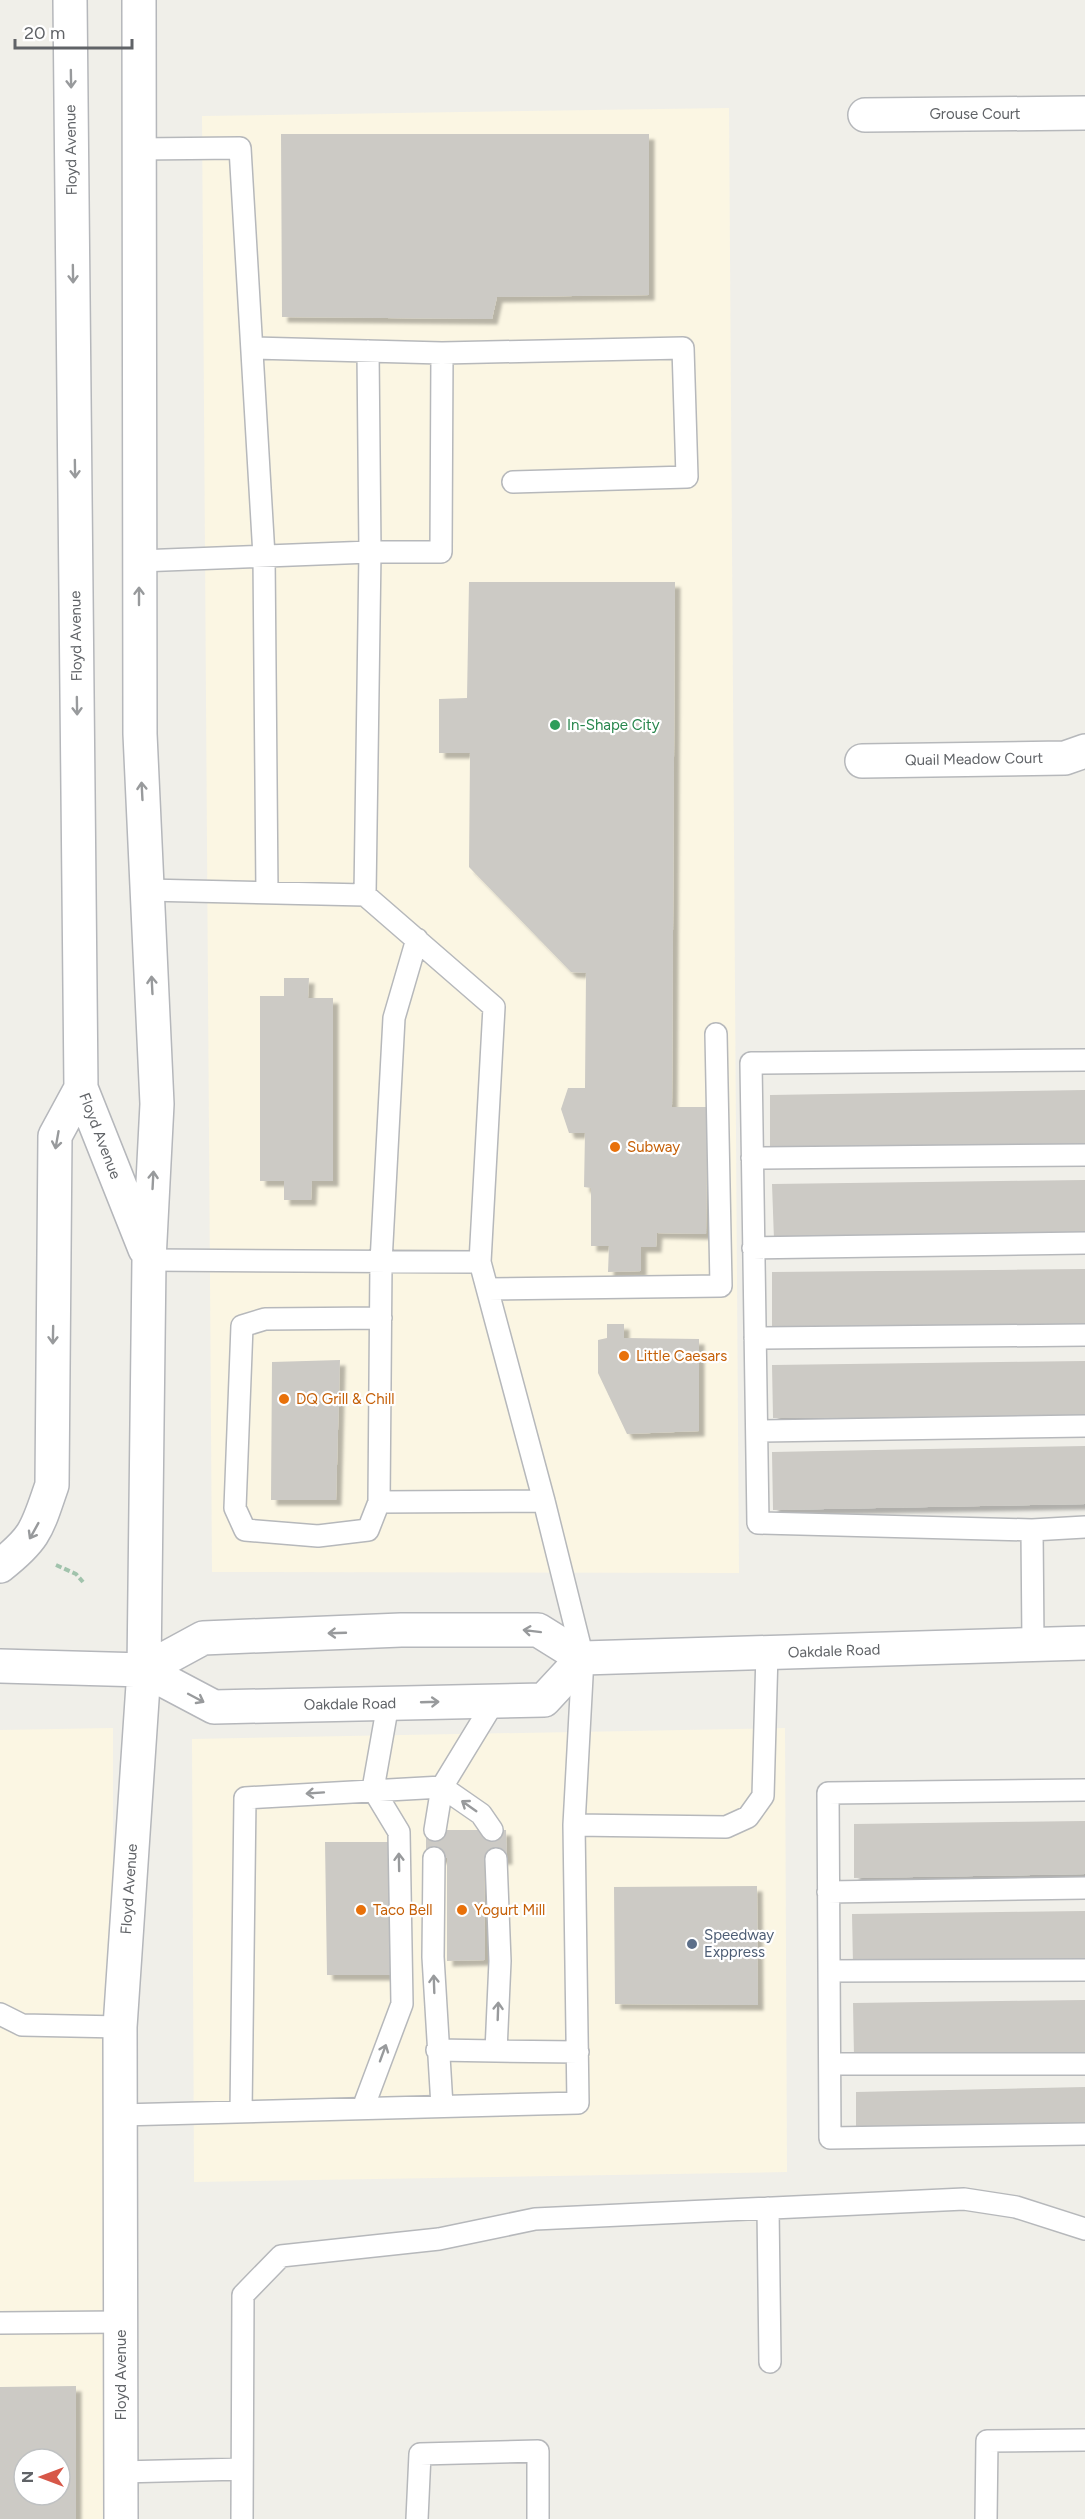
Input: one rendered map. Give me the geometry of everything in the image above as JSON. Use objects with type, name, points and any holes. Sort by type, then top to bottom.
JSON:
[{"type":"street","name":"Floyd Avenue","points":[[70,0],[81,1088],[149,1260]]},
{"type":"street","name":"Floyd Avenue","points":[[121,2519],[120,2027],[144,1670],[149,1260],[157,1104],[140,734],[139,0]]},
{"type":"street","name":"Grouse Court","points":[[866,115],[1085,113]]},
{"type":"street","name":"Quail Meadow Court","points":[[862,761],[1065,758],[1085,751]]},
{"type":"street","points":[[0,1566],[25,1546],[36,1530],[52,1485],[55,1136],[81,1088]]},
{"type":"street","points":[[144,1670],[203,1638],[401,1630],[538,1630],[583,1658]]},
{"type":"street","name":"Oakdale Road","points":[[0,1666],[144,1670],[214,1707],[388,1704],[544,1700],[583,1658],[1085,1642]]},
{"type":"lane","points":[[138,149],[240,148],[264,556],[267,892]]},
{"type":"lane","points":[[252,348],[442,353],[683,348],[687,477],[513,482]]},
{"type":"lane","points":[[365,895],[370,552],[368,351]]},
{"type":"lane","points":[[139,561],[370,552],[441,552],[442,353]]},
{"type":"lane","points":[[120,2115],[578,2103],[574,1826],[583,1658],[480,1262],[494,1007],[365,895],[147,890]]},
{"type":"lane","points":[[381,1318],[266,1319],[242,1326],[236,1508],[245,1530],[318,1536],[368,1530],[380,1502],[381,1318],[381,1262],[394,1018],[417,939]]},
{"type":"lane","points":[[488,1288],[722,1286],[716,1034]]},
{"type":"lane","points":[[1085,1060],[751,1063],[758,1522],[1032,1530],[1085,1527]]},
{"type":"lane","points":[[752,1158],[1085,1155]]},
{"type":"lane","points":[[753,1248],[1085,1243]]},
{"type":"lane","points":[[149,1260],[480,1262]]},
{"type":"lane","points":[[755,1338],[1085,1335]]},
{"type":"lane","points":[[757,1431],[1085,1426]]},
{"type":"lane","points":[[380,1502],[544,1501]]},
{"type":"lane","points":[[1032,1530],[1033,1643]]},
{"type":"lane","points":[[574,1826],[726,1827],[748,1817],[763,1797],[767,1653]]},
{"type":"lane","points":[[435,1830],[442,1787],[495,1700]]},
{"type":"lane","points":[[363,2108],[402,2004],[399,1832],[373,1789],[388,1704]]},
{"type":"lane","points":[[241,2112],[245,1798],[373,1789],[442,1787],[481,1814],[492,1830]]},
{"type":"lane","points":[[1085,1790],[828,1793],[830,2138],[1085,2134]]},
{"type":"lane","points":[[434,1858],[433,1956],[442,2106]]},
{"type":"lane","points":[[496,1859],[500,1961],[496,2051]]},
{"type":"lane","points":[[828,1892],[1085,1888]]},
{"type":"lane","points":[[829,1971],[1085,1970]]},
{"type":"lane","points":[[0,2014],[22,2025],[120,2027]]},
{"type":"lane","points":[[437,2050],[578,2052]]},
{"type":"lane","points":[[830,2064],[1085,2064]]},
{"type":"lane","points":[[242,2519],[243,2295],[281,2256],[439,2239],[535,2218],[964,2199],[1016,2207],[1085,2229]]},
{"type":"lane","points":[[768,2208],[770,2362]]},
{"type":"lane","points":[[0,2323],[121,2322]]},
{"type":"lane","points":[[986,2519],[987,2441],[1085,2439]]},
{"type":"lane","points":[[417,2519],[420,2454],[538,2451],[538,2519]]},
{"type":"lane","points":[[121,2472],[242,2469]]},
{"type":"path","points":[[50,1563],[76,1574],[83,1582]]},
{"type":"shaded area","points":[[729,108],[739,1573],[212,1572],[202,116]]},
{"type":"shaded area","points":[[113,1728],[113,2519],[0,2519],[0,1730]]},
{"type":"shaded area","points":[[785,1728],[787,2172],[194,2182],[192,1739]]},
{"type":"building","points":[[281,134],[649,134],[649,295],[497,297],[492,319],[282,317]]},
{"type":"building","points":[[469,582],[675,582],[672,1107],[707,1107],[706,1234],[657,1233],[656,1247],[641,1247],[641,1271],[608,1272],[609,1246],[591,1246],[591,1188],[584,1187],[585,1133],[569,1133],[561,1109],[568,1088],[585,1088],[586,973],[571,972],[469,867],[470,753],[439,753],[439,699],[467,698]]},
{"type":"building","points":[[284,978],[309,978],[308,998],[333,998],[333,1181],[312,1181],[311,1200],[284,1200],[284,1181],[260,1181],[260,996],[284,996]]},
{"type":"building","points":[[1085,1090],[1085,1146],[770,1150],[770,1095]]},
{"type":"building","points":[[1085,1180],[1085,1236],[774,1240],[772,1184]]},
{"type":"building","points":[[1085,1269],[1085,1323],[772,1326],[772,1272]]},
{"type":"building","points":[[607,1324],[624,1324],[624,1338],[699,1339],[699,1431],[627,1434],[598,1373],[598,1340],[607,1338]]},
{"type":"building","points":[[340,1360],[336,1500],[271,1500],[272,1362]]},
{"type":"building","points":[[1085,1361],[1085,1415],[773,1418],[772,1365]]},
{"type":"building","points":[[1085,1446],[1085,1504],[773,1510],[772,1452]]},
{"type":"building","points":[[1085,1821],[1085,1874],[854,1878],[854,1824]]},
{"type":"building","points":[[426,1830],[506,1830],[507,1859],[484,1860],[485,1960],[447,1961],[447,1858],[426,1858]]},
{"type":"building","points":[[325,1842],[397,1842],[398,1975],[327,1975]]},
{"type":"building","points":[[757,1886],[758,2005],[615,2004],[614,1887]]},
{"type":"building","points":[[1085,1911],[1085,1963],[853,1966],[852,1914]]},
{"type":"building","points":[[1085,2000],[1085,2053],[854,2057],[853,2003]]},
{"type":"building","points":[[1085,2087],[1085,2126],[856,2130],[856,2092]]},
{"type":"building","points":[[76,2386],[76,2519],[0,2519],[0,2387]]},
{"type":"place","name":"In-Shape City","points":[[555,725]]},
{"type":"place","name":"Subway","points":[[615,1147]]},
{"type":"place","name":"Little Caesars","points":[[624,1356]]},
{"type":"place","name":"DQ Grill & Chill","points":[[284,1399]]},
{"type":"place","name":"Taco Bell","points":[[361,1910]]},
{"type":"place","name":"Yogurt Mill","points":[[462,1910]]},
{"type":"place","name":"Speedway Exppress","points":[[692,1944]]}]
